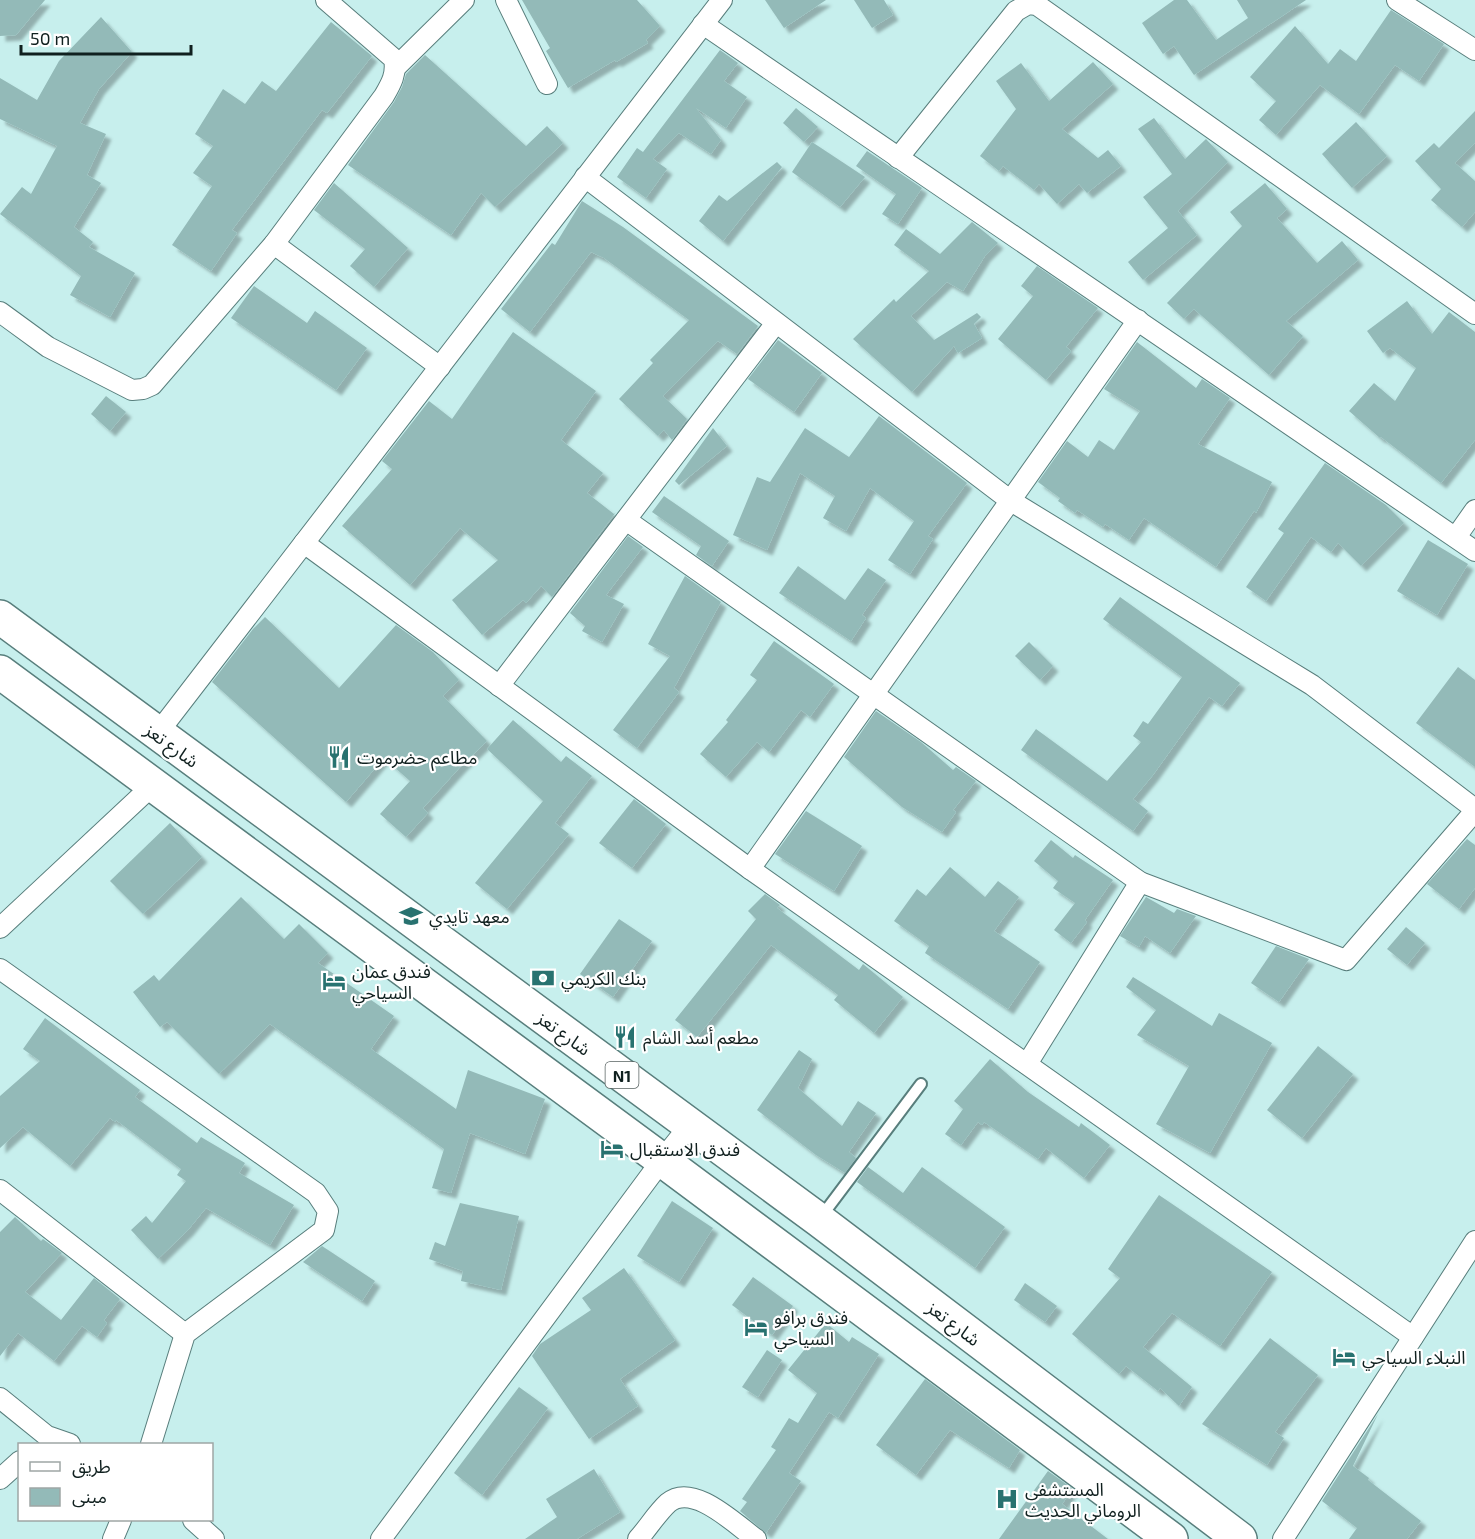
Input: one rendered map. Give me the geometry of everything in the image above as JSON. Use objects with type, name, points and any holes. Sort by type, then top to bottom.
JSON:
[{"type":"highway","name":"شارع تعز","points":[[0,618],[819,1220],[1240,1539]]},
{"type":"highway","name":"N1","points":[[0,672],[1171,1539]]},
{"type":"street","points":[[0,312],[48,347],[132,390],[143,389],[152,384],[274,244],[384,96],[393,79],[396,67],[394,59],[326,0]]},
{"type":"street","points":[[396,67],[464,0]]},
{"type":"street","points":[[506,0],[548,84]]},
{"type":"street","points":[[157,734],[722,0]]},
{"type":"street","points":[[1397,0],[1475,50]]},
{"type":"street","points":[[898,158],[1016,11],[1028,4],[1037,5],[1475,314]]},
{"type":"street","points":[[703,24],[1475,551]]},
{"type":"street","points":[[585,177],[1011,501],[1312,685],[1475,810],[1346,960],[1140,882],[626,520]]},
{"type":"street","points":[[274,244],[440,367]]},
{"type":"street","points":[[750,870],[1138,320]]},
{"type":"street","points":[[499,686],[776,323]]},
{"type":"street","points":[[1456,537],[1475,510]]},
{"type":"street","points":[[304,543],[750,870],[1413,1337]]},
{"type":"street","points":[[0,928],[153,784]]},
{"type":"street","points":[[1027,1064],[1140,882]]},
{"type":"street","points":[[0,969],[316,1193],[328,1211],[324,1230],[185,1334],[151,1443]]},
{"type":"street","points":[[381,1539],[690,1125]]},
{"type":"street","points":[[0,1190],[185,1334]]},
{"type":"street","points":[[1283,1539],[1475,1241]]},
{"type":"street","points":[[0,1398],[43,1440],[63,1443]]},
{"type":"street","points":[[0,1479],[18,1463]]},
{"type":"street","points":[[638,1539],[669,1502],[686,1496],[703,1501],[756,1539]]},
{"type":"street","points":[[113,1539],[121,1521]]},
{"type":"street","points":[[194,1521],[214,1539]]},
{"type":"lane","points":[[819,1220],[921,1084]]},
{"type":"building","points":[[0,0],[45,0],[16,35],[0,36]]},
{"type":"building","points":[[522,0],[637,0],[660,26],[646,40],[648,43],[568,88],[546,51],[550,48]]},
{"type":"building","points":[[765,0],[826,0],[784,28]]},
{"type":"building","points":[[854,0],[884,0],[893,15],[872,28]]},
{"type":"building","points":[[1174,0],[1187,0],[1216,40],[1248,18],[1237,0],[1306,0],[1194,75],[1174,46],[1163,54],[1142,23]]},
{"type":"building","points":[[1391,10],[1444,44],[1419,81],[1395,65],[1359,114],[1320,85],[1276,135],[1259,120],[1276,101],[1250,77],[1295,26],[1328,64],[1340,49],[1356,61]]},
{"type":"building","points":[[101,17],[132,52],[99,89],[80,123],[106,134],[87,175],[101,183],[74,227],[93,242],[89,247],[135,273],[110,317],[70,295],[81,276],[0,214],[22,187],[31,194],[57,146],[0,119],[0,78],[37,100],[59,61]]},
{"type":"building","points":[[331,22],[372,56],[327,113],[322,110],[232,230],[237,233],[211,271],[172,245],[212,186],[193,173],[213,146],[195,134],[223,89],[245,104],[262,81],[276,91]]},
{"type":"building","points":[[720,50],[738,63],[724,81],[747,97],[726,128],[696,108],[721,140],[711,154],[679,133],[653,159],[667,169],[646,198],[617,177],[637,148],[643,152]]},
{"type":"building","points":[[425,55],[526,146],[547,126],[563,143],[495,207],[481,193],[451,235],[348,165],[394,102],[406,74]]},
{"type":"building","points":[[1093,62],[1113,84],[1062,129],[1098,158],[1108,150],[1121,166],[1087,193],[1079,184],[1057,204],[1039,184],[1034,190],[1003,166],[999,171],[980,156],[1016,109],[996,81],[1021,63],[1049,101]]},
{"type":"building","points":[[796,108],[818,127],[804,142],[783,123]]},
{"type":"building","points":[[1475,111],[1475,143],[1455,163],[1475,181],[1475,212],[1462,227],[1431,200],[1441,189],[1415,161],[1434,143],[1439,148]]},
{"type":"building","points":[[1154,118],[1185,159],[1206,139],[1228,162],[1178,211],[1197,235],[1143,280],[1128,262],[1168,228],[1143,197],[1172,174],[1138,129]]},
{"type":"building","points":[[1356,122],[1387,156],[1352,188],[1322,154]]},
{"type":"building","points":[[812,142],[865,177],[840,207],[792,172]]},
{"type":"building","points":[[867,151],[922,188],[898,224],[882,214],[896,194],[856,166]]},
{"type":"building","points":[[777,162],[782,167],[723,241],[699,221],[719,195],[727,201]]},
{"type":"building","points":[[334,183],[408,248],[374,287],[350,266],[365,249],[314,210]]},
{"type":"building","points":[[1265,183],[1287,209],[1277,218],[1317,263],[1342,241],[1358,260],[1286,321],[1303,336],[1269,375],[1194,309],[1184,319],[1167,303],[1242,226],[1230,212]]},
{"type":"building","points":[[582,201],[623,227],[758,326],[737,354],[718,341],[663,396],[687,419],[672,440],[664,430],[658,436],[619,399],[653,363],[650,360],[689,320],[604,258],[591,252],[530,332],[501,309],[552,243],[555,245]]},
{"type":"building","points":[[972,222],[998,243],[985,256],[963,291],[947,282],[911,316],[934,340],[977,313],[981,317],[974,324],[982,338],[958,353],[954,346],[912,392],[853,339],[894,299],[896,302],[929,271],[894,245],[906,229],[940,254]]},
{"type":"building","points":[[1037,266],[1098,308],[1066,347],[1071,351],[1046,380],[998,339],[1033,296],[1021,286]]},
{"type":"building","points":[[254,286],[307,323],[315,311],[367,348],[336,390],[231,318]]},
{"type":"building","points":[[1407,301],[1432,334],[1449,312],[1475,332],[1475,440],[1441,483],[1380,438],[1349,411],[1374,383],[1395,401],[1416,368],[1390,348],[1383,353],[1367,331]]},
{"type":"building","points":[[513,332],[596,391],[561,440],[603,473],[587,493],[614,514],[616,512],[552,597],[541,586],[526,603],[523,600],[482,635],[452,600],[498,560],[460,528],[410,585],[342,526],[392,469],[382,461],[429,401],[452,419]]},
{"type":"building","points":[[778,340],[822,373],[794,412],[748,379]]},
{"type":"building","points":[[1137,342],[1196,388],[1202,379],[1230,398],[1198,444],[1272,482],[1256,513],[1254,511],[1216,567],[1144,518],[1129,540],[1105,524],[1103,527],[1077,510],[1075,513],[1058,501],[1060,498],[1038,482],[1067,441],[1088,457],[1099,440],[1114,450],[1140,411],[1104,389]]},
{"type":"building","points":[[106,396],[126,412],[110,431],[91,414]]},
{"type":"building","points":[[879,416],[967,483],[928,536],[933,539],[910,574],[888,560],[914,521],[870,488],[846,531],[823,518],[835,496],[800,473],[767,550],[733,535],[757,477],[770,482],[805,428],[849,457]]},
{"type":"building","points":[[713,428],[727,446],[679,485],[675,481]]},
{"type":"building","points":[[1325,463],[1386,505],[1404,523],[1361,566],[1338,543],[1331,552],[1311,537],[1266,601],[1246,587],[1284,533],[1278,529]]},
{"type":"building","points":[[664,496],[729,541],[712,566],[696,555],[701,546],[652,512]]},
{"type":"building","points":[[628,536],[643,547],[606,595],[624,604],[602,642],[582,631],[585,626],[570,613]]},
{"type":"building","points":[[1428,540],[1468,564],[1437,615],[1397,591]]},
{"type":"building","points":[[798,566],[845,600],[868,568],[886,580],[862,615],[866,618],[851,641],[779,593]]},
{"type":"building","points":[[685,576],[721,602],[674,688],[679,692],[637,748],[613,730],[670,656],[648,644]]},
{"type":"building","points":[[1120,597],[1240,683],[1222,706],[1209,697],[1133,799],[1148,811],[1133,831],[1021,750],[1036,729],[1107,781],[1141,742],[1133,736],[1143,721],[1148,724],[1182,677],[1103,619]]},
{"type":"building","points":[[265,617],[339,688],[396,625],[433,652],[459,680],[443,696],[487,741],[423,808],[428,813],[406,837],[380,814],[410,781],[384,758],[346,802],[212,682]]},
{"type":"building","points":[[774,641],[834,684],[810,717],[801,710],[769,752],[757,742],[726,777],[700,754],[728,722],[726,720],[757,680],[750,675]]},
{"type":"building","points":[[1029,642],[1053,666],[1040,680],[1015,656]]},
{"type":"building","points":[[1458,667],[1475,680],[1475,767],[1416,723]]},
{"type":"building","points":[[876,711],[921,742],[953,770],[956,767],[976,781],[953,810],[956,812],[942,832],[902,807],[844,757]]},
{"type":"building","points":[[513,720],[561,762],[566,756],[592,776],[555,823],[569,834],[507,909],[475,883],[543,801],[487,749]]},
{"type":"building","points":[[634,799],[666,824],[632,868],[599,843]]},
{"type":"building","points":[[806,811],[862,846],[834,891],[775,854]]},
{"type":"building","points":[[170,823],[202,857],[143,914],[110,881]]},
{"type":"building","points":[[1467,839],[1475,845],[1475,888],[1459,909],[1427,884]]},
{"type":"building","points":[[1051,840],[1073,858],[1075,855],[1113,880],[1071,943],[1054,930],[1075,903],[1053,888],[1058,881],[1034,861]]},
{"type":"building","points":[[950,867],[985,897],[998,881],[1019,897],[994,931],[1040,962],[1008,1009],[925,953],[929,946],[894,921],[917,889],[926,896]]},
{"type":"building","points":[[765,894],[780,905],[777,908],[859,970],[863,964],[903,997],[874,1033],[834,1000],[838,995],[771,945],[697,1037],[675,1020],[756,919],[748,911]]},
{"type":"building","points":[[241,897],[284,939],[299,924],[328,953],[318,963],[394,1016],[371,1049],[456,1109],[468,1070],[545,1099],[525,1154],[470,1133],[451,1193],[432,1188],[444,1149],[270,1024],[219,1074],[167,1022],[160,1027],[133,992],[154,975],[159,981]]},
{"type":"building","points":[[1146,897],[1174,913],[1177,909],[1196,916],[1170,953],[1145,936],[1139,947],[1120,936]]},
{"type":"building","points":[[619,919],[652,941],[613,997],[580,974]]},
{"type":"building","points":[[1406,927],[1425,943],[1407,965],[1387,949]]},
{"type":"building","points":[[1276,946],[1309,959],[1279,1002],[1251,983]]},
{"type":"building","points":[[1133,977],[1212,1026],[1219,1013],[1272,1043],[1210,1153],[1156,1124],[1189,1066],[1137,1035],[1156,1010],[1126,987]]},
{"type":"building","points":[[45,1018],[140,1090],[135,1097],[197,1143],[201,1137],[245,1163],[239,1173],[294,1205],[270,1245],[206,1208],[188,1230],[158,1259],[131,1230],[146,1216],[152,1223],[186,1181],[177,1175],[181,1169],[116,1120],[115,1122],[110,1118],[70,1166],[23,1127],[0,1148],[0,1096],[40,1061],[23,1049]]},
{"type":"building","points":[[1318,1046],[1353,1074],[1302,1138],[1267,1110]]},
{"type":"building","points":[[799,1050],[812,1059],[798,1088],[842,1126],[858,1101],[876,1113],[849,1152],[856,1158],[845,1173],[816,1155],[757,1110]]},
{"type":"building","points":[[990,1059],[1028,1092],[1079,1127],[1081,1123],[1110,1145],[1084,1178],[1046,1148],[1038,1159],[984,1122],[982,1125],[978,1122],[961,1145],[945,1134],[963,1109],[954,1101]]},
{"type":"building","points":[[868,1167],[903,1193],[922,1167],[1005,1227],[975,1268],[857,1182]]},
{"type":"building","points":[[1159,1195],[1272,1272],[1220,1346],[1172,1313],[1143,1347],[1192,1387],[1179,1406],[1160,1388],[1158,1391],[1126,1366],[1119,1374],[1072,1334],[1120,1278],[1108,1269]]},
{"type":"building","points":[[672,1201],[713,1228],[679,1282],[637,1256]]},
{"type":"building","points":[[460,1203],[519,1216],[501,1290],[461,1281],[463,1271],[429,1259],[435,1242],[445,1246]]},
{"type":"building","points":[[15,1217],[41,1241],[43,1239],[62,1253],[25,1292],[61,1320],[94,1278],[120,1299],[104,1320],[107,1323],[97,1337],[82,1326],[54,1361],[18,1333],[0,1356],[0,1232]]},
{"type":"building","points":[[322,1246],[375,1281],[362,1301],[303,1262]]},
{"type":"building","points":[[624,1268],[675,1340],[620,1379],[638,1406],[589,1439],[532,1356],[540,1344],[591,1310],[582,1298]]},
{"type":"building","points":[[753,1277],[793,1306],[772,1335],[732,1305]]},
{"type":"building","points":[[1025,1283],[1057,1306],[1045,1322],[1014,1300]]},
{"type":"building","points":[[826,1323],[849,1342],[852,1337],[879,1354],[838,1418],[829,1412],[789,1473],[801,1481],[766,1533],[740,1511],[747,1502],[742,1499],[776,1450],[771,1447],[789,1418],[798,1423],[817,1393],[788,1370]]},
{"type":"building","points":[[1270,1338],[1318,1375],[1275,1432],[1284,1438],[1267,1465],[1202,1424]]},
{"type":"building","points":[[767,1350],[782,1360],[758,1397],[742,1387]]},
{"type":"building","points":[[925,1379],[1020,1450],[1009,1468],[950,1430],[916,1475],[876,1445]]},
{"type":"building","points":[[519,1387],[548,1408],[482,1495],[454,1473]]},
{"type":"building","points":[[1378,1414],[1353,1466],[1421,1521],[1407,1539],[1349,1539],[1357,1528],[1322,1501]]},
{"type":"building","points":[[594,1469],[620,1512],[577,1539],[525,1539],[557,1517],[546,1499]]},
{"type":"building","points":[[1048,1471],[1073,1489],[1062,1504],[1108,1539],[999,1539]]},
{"type":"place","name":"مطاعم حضرموت","points":[[339,757]]},
{"type":"place","name":"معهد تايدي","points":[[411,916]]},
{"type":"place","name":"بنك الكريمي","points":[[543,978]]},
{"type":"place","name":"فندق عمان السياحي","points":[[334,981]]},
{"type":"place","name":"مطعم أسد الشام","points":[[625,1037]]},
{"type":"place","name":"فندق الاستقبال","points":[[612,1149]]},
{"type":"place","name":"فندق برافو السياحي","points":[[756,1327]]},
{"type":"place","name":"النبلاء السياحي","points":[[1344,1357]]},
{"type":"place","name":"المستشفى الروماني الحديث","points":[[1007,1499]]}]
